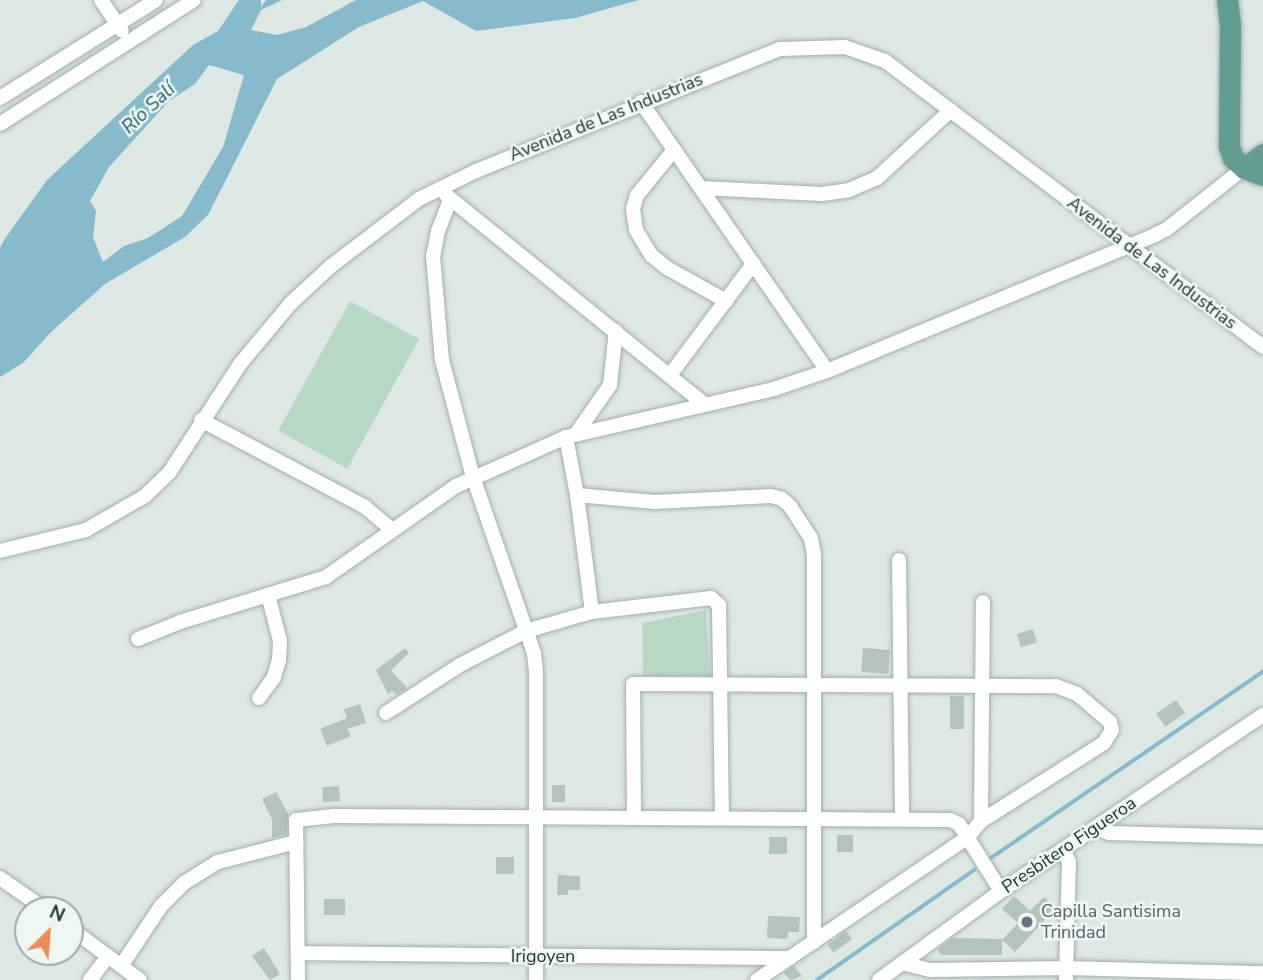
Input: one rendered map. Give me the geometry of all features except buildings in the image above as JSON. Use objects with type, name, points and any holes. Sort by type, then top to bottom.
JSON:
[{"type":"main road","points":[[1227,0],[1230,26],[1227,134],[1233,158],[1254,172],[1263,154]]},
{"type":"street","points":[[101,0],[129,41]]},
{"type":"street","points":[[0,98],[156,0]]},
{"type":"street","points":[[0,124],[194,0]]},
{"type":"street","name":"Avenida de Las Industrias","points":[[0,551],[86,530],[135,503],[169,473],[201,420],[240,364],[291,303],[374,232],[419,199],[445,194],[641,102],[757,56],[789,47],[845,47],[885,61],[1263,347]]},
{"type":"street","points":[[641,102],[827,371]]},
{"type":"street","points":[[701,188],[822,194],[849,190],[877,178],[951,110]]},
{"type":"street","points":[[674,150],[637,195],[633,209],[636,230],[651,255],[667,268],[726,301]]},
{"type":"street","points":[[138,639],[180,622],[326,577],[391,529],[473,477],[571,436],[774,389],[827,371],[1167,229],[1254,172]]},
{"type":"street","points":[[536,980],[536,671],[526,631],[473,477],[442,360],[435,304],[433,256],[445,194],[705,405]]},
{"type":"street","points":[[670,375],[753,264]]},
{"type":"street","points":[[592,612],[571,436],[611,385],[616,331]]},
{"type":"street","points":[[201,420],[365,507],[391,529]]},
{"type":"street","points":[[577,495],[655,502],[771,496],[782,499],[805,528],[814,555],[814,942]]},
{"type":"street","points":[[899,560],[902,818]]},
{"type":"street","points":[[259,698],[274,677],[279,660],[280,641],[268,595]]},
{"type":"street","points":[[386,713],[460,665],[526,631],[592,612],[711,598],[719,605],[722,818]]},
{"type":"street","points":[[981,821],[983,602]]},
{"type":"street","points":[[634,817],[633,684],[901,683],[1065,688],[1110,722],[1112,730],[1104,743],[981,821],[968,837],[757,980]]},
{"type":"street","name":"Presbitero Figueroa","points":[[879,980],[1001,891],[1263,715]]},
{"type":"street","points":[[298,980],[296,820],[334,816],[950,820],[959,824],[1001,891]]},
{"type":"street","points":[[1096,828],[1109,833],[1263,837]]},
{"type":"street","points":[[121,965],[161,906],[184,883],[218,862],[296,842]]},
{"type":"street","points":[[1063,849],[1069,862],[1066,974]]},
{"type":"street","points":[[0,877],[26,896]]},
{"type":"street","points":[[84,939],[140,980]]},
{"type":"street","name":"Irigoyen","points":[[298,953],[789,958]]},
{"type":"street","points":[[90,980],[108,957]]},
{"type":"street","points":[[902,963],[931,970],[1066,974],[1161,976],[1263,973]]},
{"type":"green space","points":[[350,301],[419,339],[347,469],[278,430]]},
{"type":"green space","points":[[706,610],[710,676],[643,676],[642,623]]},
{"type":"water","name":"Río Salí","points":[[239,0],[261,0],[261,7],[266,0],[282,0],[261,10],[251,30],[277,35],[306,27],[356,0],[639,0],[575,18],[476,31],[423,1],[359,27],[277,79],[208,215],[185,237],[105,284],[51,332],[23,363],[0,377],[0,248],[4,240],[47,180],[193,45],[218,31]],"holes":[[[209,65],[244,75],[223,147],[182,216],[148,238],[124,246],[103,262],[93,237],[96,211],[90,201],[109,167],[169,101],[195,84]]]},
{"type":"waterway","points":[[991,858],[1263,672]]},
{"type":"waterway","points":[[817,980],[974,870]]},
{"type":"place","name":"Capilla Santisima Trinidad","points":[[1027,922]]}]
